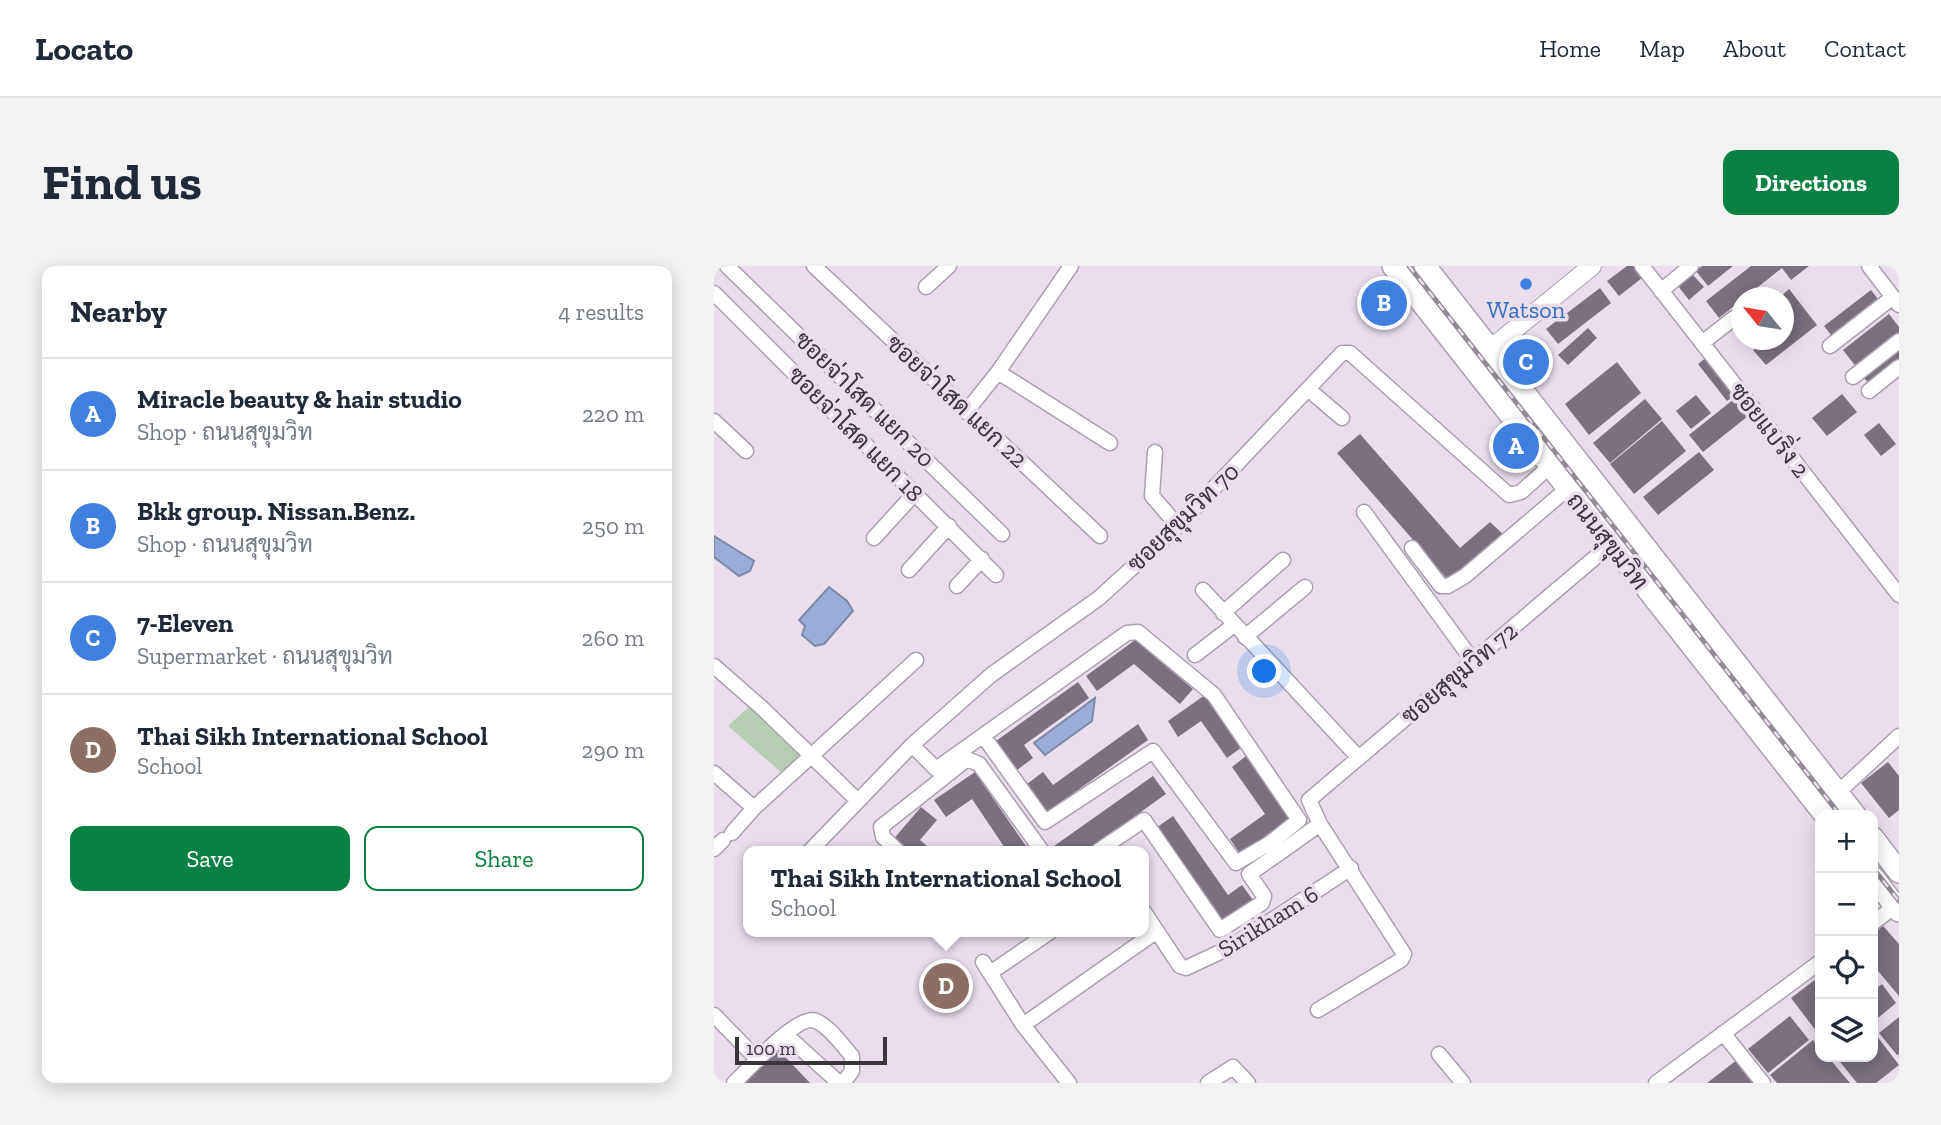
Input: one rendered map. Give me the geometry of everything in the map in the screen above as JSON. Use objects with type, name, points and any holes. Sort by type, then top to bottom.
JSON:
[{"type":"highway","name":"ถนนสุขุมวิท","points":[[1393,266],[1820,810]]},
{"type":"highway","name":"ถนนสุขุมวิท","points":[[1424,266],[1851,810]]},
{"type":"highway","points":[[1878,845],[1899,872]]},
{"type":"main road","points":[[1471,365],[1592,266]]},
{"type":"street","name":"ซอยจ่าโสด แยก 20","points":[[727,266],[1002,534]]},
{"type":"street","name":"ซอยจ่าโสด แยก 22","points":[[814,266],[1100,536]]},
{"type":"street","points":[[926,287],[949,266]]},
{"type":"street","points":[[966,412],[998,372],[1071,266]]},
{"type":"street","name":"ซอยแบริ่ง 2","points":[[1642,266],[1899,595]]},
{"type":"street","points":[[1661,291],[1691,266]]},
{"type":"street","points":[[1830,346],[1896,301],[1869,266]]},
{"type":"street","name":"ซอยจ่าโสด แยก 18","points":[[714,293],[996,575]]},
{"type":"street","points":[[1702,343],[1731,320]]},
{"type":"street","points":[[1853,377],[1899,341]]},
{"type":"street","name":"ซอยสุขุมวิท 70","points":[[814,846],[856,799],[991,674],[1099,598],[1178,526],[1346,351],[1509,495],[1521,492],[1550,467]]},
{"type":"street","points":[[1868,391],[1899,367]]},
{"type":"street","points":[[998,372],[1110,443]]},
{"type":"street","points":[[1308,389],[1342,418]]},
{"type":"street","points":[[714,421],[746,451]]},
{"type":"street","points":[[1155,452],[1152,496],[1178,526]]},
{"type":"street","points":[[1412,548],[1441,586],[1448,586],[1465,576],[1567,489]]},
{"type":"street","points":[[874,538],[915,493]]},
{"type":"street","points":[[1364,512],[1473,661]]},
{"type":"street","points":[[909,570],[948,526]]},
{"type":"street","name":"ซอยสุขุมวิท 72","points":[[1320,824],[1308,803],[1611,544]]},
{"type":"street","points":[[957,586],[982,559]]},
{"type":"street","points":[[1223,613],[1283,560]]},
{"type":"street","points":[[1245,637],[1305,587]]},
{"type":"street","points":[[1203,590],[1359,758]]},
{"type":"street","points":[[1195,655],[1234,625]]},
{"type":"street","points":[[912,745],[935,769],[984,737],[1127,633],[1139,632],[1214,695],[1298,816],[1297,823],[1249,874],[1264,896],[1262,903],[1220,930],[1144,820],[1105,846]]},
{"type":"street","points":[[723,841],[754,808],[916,660]]},
{"type":"street","points":[[714,666],[762,708],[856,799]]},
{"type":"street","points":[[1824,810],[1899,736]]},
{"type":"street","points":[[984,737],[1045,822],[1153,751],[1233,861],[1240,863],[1320,824],[1404,954],[1401,960],[1318,1010]]},
{"type":"street","points":[[893,846],[883,837],[881,827],[967,760],[979,764],[1038,846]]},
{"type":"street","points":[[714,773],[754,808]]},
{"type":"street","name":"Sirikham 6","points":[[1157,931],[1183,968],[1231,947],[1350,868]]},
{"type":"street","points":[[1878,915],[1891,895]]},
{"type":"street","points":[[1149,919],[1157,931],[1149,937]]},
{"type":"street","points":[[1041,937],[987,967],[1023,1025],[1069,1083]]},
{"type":"street","points":[[1023,1025],[1148,937]]},
{"type":"street","points":[[1656,1083],[1815,966]]},
{"type":"street","points":[[714,1016],[758,1060]]},
{"type":"street","points":[[734,1083],[785,1034],[802,1020],[818,1021],[852,1056],[852,1071],[841,1083],[785,1034]]},
{"type":"street","points":[[1723,1033],[1763,1083]]},
{"type":"street","points":[[1439,1054],[1463,1083]]},
{"type":"street","points":[[1208,1083],[1233,1067],[1248,1083]]},
{"type":"green space","points":[[751,705],[804,753],[782,773],[728,726]]},
{"type":"water","points":[[714,536],[754,561],[750,571],[739,576],[714,557]]},
{"type":"water","points":[[829,587],[847,601],[853,611],[824,644],[815,646],[802,635],[805,626],[799,620]]},
{"type":"water","points":[[1095,698],[1092,721],[1045,755],[1034,743]]},
{"type":"building","points":[[1627,266],[1633,266],[1642,278],[1619,296],[1607,281]]},
{"type":"building","points":[[1702,266],[1733,266],[1708,286],[1696,271]]},
{"type":"building","points":[[1751,266],[1809,266],[1791,280],[1782,268],[1758,287],[1731,287],[1731,308],[1719,318],[1706,301]]},
{"type":"building","points":[[1692,274],[1704,287],[1689,300],[1678,286]]},
{"type":"building","points":[[1600,288],[1611,303],[1558,344],[1546,329]]},
{"type":"building","points":[[1871,290],[1885,308],[1838,344],[1824,326]]},
{"type":"building","points":[[1794,295],[1817,325],[1794,343]]},
{"type":"building","points":[[1889,314],[1899,327],[1899,335],[1857,368],[1843,350]]},
{"type":"building","points":[[1588,328],[1597,338],[1568,365],[1558,355]]},
{"type":"building","points":[[1899,346],[1899,375],[1876,393],[1862,375]]},
{"type":"building","points":[[1753,350],[1785,350],[1766,365]]},
{"type":"building","points":[[1707,357],[1737,393],[1727,401],[1698,364]]},
{"type":"building","points":[[1617,362],[1641,393],[1589,435],[1565,404]]},
{"type":"building","points":[[1842,394],[1857,412],[1827,436],[1812,418]]},
{"type":"building","points":[[1696,395],[1711,413],[1691,429],[1676,411]]},
{"type":"building","points":[[1739,395],[1753,412],[1703,452],[1689,435]]},
{"type":"building","points":[[1645,399],[1662,419],[1610,463],[1593,443]]},
{"type":"building","points":[[1662,421],[1686,451],[1634,494],[1610,464]]},
{"type":"building","points":[[1879,423],[1896,444],[1881,456],[1864,435]]},
{"type":"building","points":[[1360,434],[1460,548],[1490,522],[1505,536],[1449,581],[1337,453]]},
{"type":"building","points":[[1699,452],[1714,470],[1658,515],[1643,497]]},
{"type":"building","points":[[1135,640],[1193,689],[1180,704],[1134,664],[1097,691],[1086,676]]},
{"type":"building","points":[[1078,682],[1089,698],[1024,745],[1033,758],[1017,770],[996,741]]},
{"type":"building","points":[[1205,695],[1242,747],[1227,758],[1201,721],[1178,737],[1168,721]]},
{"type":"building","points":[[1138,724],[1148,740],[1047,812],[1027,784],[1043,772],[1053,785]]},
{"type":"building","points":[[1246,756],[1290,819],[1240,854],[1230,839],[1265,814],[1232,767]]},
{"type":"building","points":[[1888,762],[1899,776],[1899,810],[1889,818],[1861,783]]},
{"type":"building","points":[[975,772],[1026,846],[1004,846],[972,799],[946,817],[934,800]]},
{"type":"building","points":[[1153,776],[1166,794],[1093,846],[1054,846]]},
{"type":"building","points":[[921,807],[937,820],[920,840],[927,846],[896,846],[891,842]]},
{"type":"building","points":[[1173,816],[1228,895],[1242,885],[1253,900],[1221,922],[1156,828]]},
{"type":"building","points":[[1883,926],[1899,944],[1899,996],[1878,971],[1878,930]]},
{"type":"building","points":[[1815,980],[1815,1029],[1791,998]]},
{"type":"building","points":[[1882,984],[1896,1003],[1878,1018],[1878,999],[1878,987]]},
{"type":"building","points":[[1790,1016],[1809,1040],[1768,1073],[1748,1049]]},
{"type":"building","points":[[1899,1017],[1899,1054],[1897,1055],[1879,1033]]},
{"type":"building","points":[[1878,1038],[1899,1065],[1876,1083],[1857,1083],[1840,1062],[1878,1062]]},
{"type":"building","points":[[1813,1040],[1815,1062],[1832,1062],[1850,1083],[1777,1083],[1770,1075]]},
{"type":"building","points":[[776,1047],[810,1083],[738,1083]]},
{"type":"building","points":[[1737,1060],[1756,1083],[1707,1083]]},
{"type":"railway","points":[[1409,266],[1836,810]]},
{"type":"railway","points":[[1877,873],[1899,901]]},
{"type":"place","name":"Watson","points":[[1526,284]]},
{"type":"place","name":"Bkk group. Nissan.Benz.","points":[[1384,303]]},
{"type":"place","name":"7-Eleven","points":[[1526,362]]},
{"type":"place","name":"Miracle beauty & hair studio","points":[[1516,446]]},
{"type":"place","name":"Thai Sikh International School","points":[[946,986]]}]
